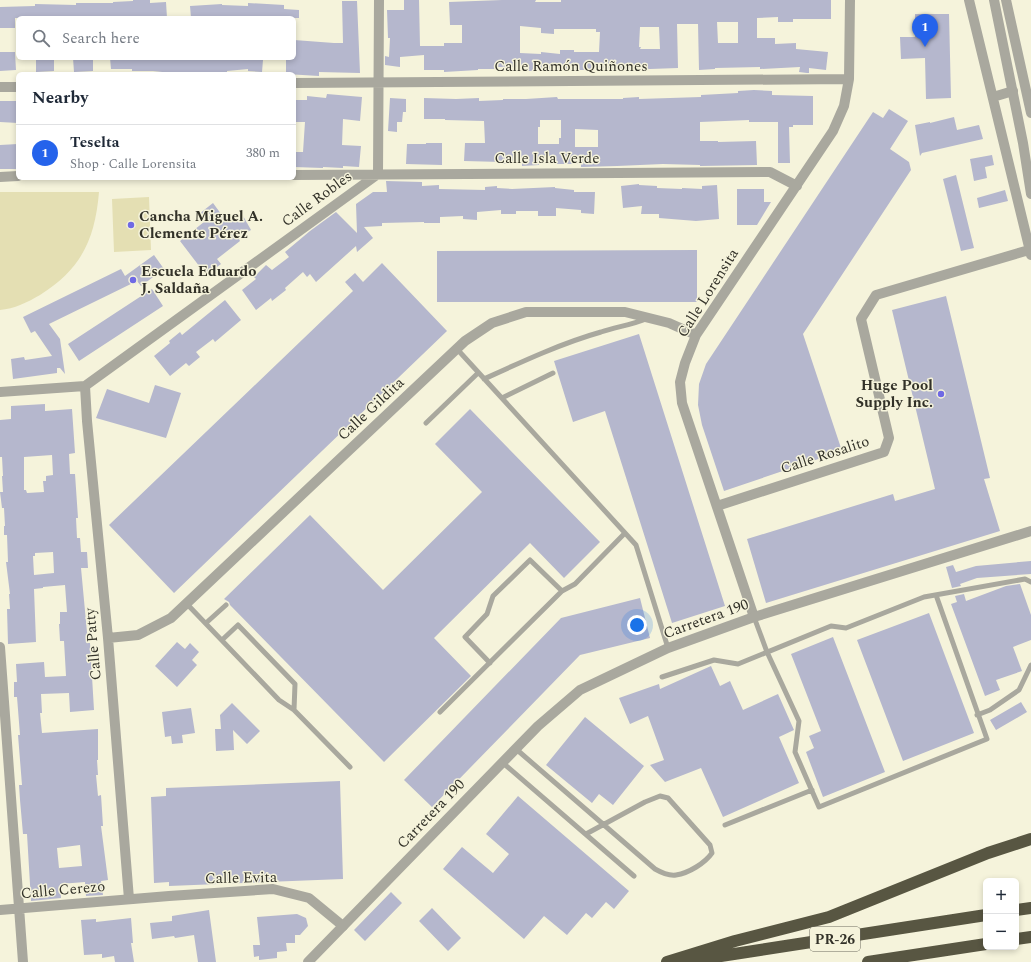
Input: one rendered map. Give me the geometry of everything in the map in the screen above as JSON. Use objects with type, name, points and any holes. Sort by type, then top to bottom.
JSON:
[{"type":"highway","points":[[668,962],[734,940],[829,917],[988,852],[1031,830]]},
{"type":"highway","points":[[988,852],[1031,839]]},
{"type":"highway","points":[[1019,910],[1031,908]]},
{"type":"highway","name":"PR-26","points":[[684,962],[983,915]]},
{"type":"highway","points":[[1019,939],[1031,937]]},
{"type":"highway","name":"PR-26","points":[[868,962],[983,944]]},
{"type":"street","points":[[378,174],[379,0]]},
{"type":"street","name":"Calle Lorensita","points":[[754,617],[682,403],[680,382],[685,363],[696,335],[833,131],[844,106],[849,79],[850,0]]},
{"type":"street","points":[[969,0],[1030,252]]},
{"type":"street","points":[[994,0],[1013,92],[1031,194]]},
{"type":"street","points":[[1006,0],[1031,113]]},
{"type":"street","name":"Calle Ramón Quiñones","points":[[296,83],[849,79]]},
{"type":"street","points":[[0,87],[16,87]]},
{"type":"street","points":[[993,97],[1013,92]]},
{"type":"street","name":"Calle Isla Verde","points":[[296,174],[770,172],[797,186]]},
{"type":"street","name":"Calle Robles","points":[[85,386],[378,174]]},
{"type":"street","points":[[0,176],[16,176]]},
{"type":"street","name":"Calle Rosalito","points":[[717,506],[884,452],[889,438],[861,319],[876,295],[1030,252]]},
{"type":"street","name":"Calle Gildita","points":[[108,638],[138,635],[171,618],[465,341],[492,323],[526,312],[625,312],[669,323],[696,335]]},
{"type":"street","points":[[0,392],[85,386]]},
{"type":"street","name":"Calle Patty","points":[[85,386],[108,638],[129,900]]},
{"type":"street","name":"Carretera 190","points":[[308,962],[538,726],[580,690],[668,648],[754,617],[1031,531]]},
{"type":"street","points":[[0,647],[23,962]]},
{"type":"street","name":"Calle Evita","points":[[129,900],[273,889],[309,898],[343,926]]},
{"type":"street","name":"Calle Cerezo","points":[[0,910],[129,900]]},
{"type":"lane","points":[[484,379],[582,338],[648,318]]},
{"type":"lane","points":[[457,349],[636,545],[668,648]]},
{"type":"lane","points":[[426,423],[478,373]]},
{"type":"lane","points":[[502,398],[553,373]]},
{"type":"lane","points":[[440,712],[562,591],[575,584],[625,533]]},
{"type":"lane","points":[[490,663],[465,637],[487,614],[493,596],[530,560],[562,591]]},
{"type":"lane","points":[[662,677],[714,660],[738,664],[831,626],[846,628],[924,597],[1025,580],[1031,582]]},
{"type":"lane","points":[[754,617],[767,652],[799,721],[795,752],[819,807],[987,739],[977,715],[936,595]]},
{"type":"lane","points":[[186,603],[279,700],[294,710],[350,767]]},
{"type":"lane","points":[[206,623],[226,605]]},
{"type":"lane","points":[[222,640],[238,625],[295,684],[294,710]]},
{"type":"lane","points":[[977,715],[990,710],[1019,690],[1031,665]]},
{"type":"lane","points":[[516,749],[603,824],[655,869],[664,874],[676,875],[688,871],[707,861],[712,853],[710,845],[668,798],[660,796],[603,824],[586,834]]},
{"type":"lane","points":[[503,763],[634,876]]},
{"type":"lane","points":[[725,825],[812,790]]},
{"type":"shaded area","points":[[0,192],[99,192],[94,225],[83,252],[76,264],[66,275],[40,295],[21,305],[0,310]]},
{"type":"shaded area","name":"Cancha Miguel A. Clemente Pérez","points":[[149,197],[151,250],[114,252],[112,199]]},
{"type":"building","points":[[150,0],[150,3],[166,2],[167,16],[16,16],[15,28],[0,28],[0,7],[35,6],[35,4],[76,5],[76,3],[113,3]]},
{"type":"building","points":[[404,0],[419,0],[420,46],[444,46],[444,43],[462,43],[462,25],[450,25],[449,2],[502,0],[561,2],[561,0],[831,0],[831,19],[793,19],[793,22],[778,22],[778,17],[757,18],[757,38],[775,38],[775,44],[796,43],[796,49],[828,52],[826,70],[809,68],[809,73],[799,72],[800,67],[760,69],[760,67],[715,68],[699,70],[698,24],[677,24],[678,68],[622,70],[593,68],[593,70],[560,70],[538,68],[537,71],[522,71],[522,67],[497,67],[496,69],[444,72],[444,70],[424,70],[424,55],[400,57],[400,67],[385,65],[385,56],[389,57],[390,38],[388,38],[387,10],[404,10]],"holes":[[[717,22],[738,22],[738,43],[718,43]],[[520,26],[541,28],[541,33],[554,34],[554,29],[596,29],[596,32],[600,32],[599,52],[574,52],[574,50],[560,50],[560,54],[541,52],[541,54],[520,53]],[[640,27],[659,27],[660,49],[640,49],[641,47],[639,47]]]},
{"type":"building","points":[[342,1],[357,1],[360,73],[319,72],[319,76],[296,75],[296,72],[286,72],[286,60],[296,60],[296,40],[343,43]]},
{"type":"building","points":[[248,3],[284,5],[284,9],[299,10],[299,18],[296,18],[296,16],[191,16],[190,6],[222,4],[248,6]]},
{"type":"building","points":[[915,14],[949,14],[951,98],[926,99],[925,58],[901,59],[900,37],[915,37]]},
{"type":"building","points":[[0,52],[15,52],[16,70],[0,71]]},
{"type":"building","points":[[36,60],[54,60],[54,71],[36,72]]},
{"type":"building","points":[[73,60],[93,60],[93,71],[74,72]]},
{"type":"building","points":[[110,60],[263,60],[262,72],[248,71],[248,69],[227,72],[162,72],[132,71],[132,69],[111,69]]},
{"type":"building","points":[[738,91],[772,91],[772,95],[813,96],[813,125],[793,125],[793,127],[789,127],[790,163],[778,163],[778,122],[749,122],[749,120],[700,122],[700,141],[756,141],[757,165],[700,166],[663,164],[581,167],[581,164],[539,164],[522,166],[522,163],[503,164],[502,162],[464,161],[465,143],[485,143],[484,121],[424,119],[424,98],[479,98],[479,101],[557,97],[558,99],[623,99],[639,97],[639,99],[701,97],[701,95],[738,93]],"holes":[[[540,120],[561,120],[561,138],[559,138],[559,144],[538,144],[538,127],[540,127]],[[575,129],[598,130],[598,147],[575,147]]]},
{"type":"building","points":[[327,94],[362,97],[360,121],[343,119],[342,145],[361,146],[359,167],[296,167],[296,152],[303,152],[305,122],[296,122],[296,100],[307,100],[307,96],[326,98]]},
{"type":"building","points":[[390,98],[406,99],[406,112],[403,112],[402,122],[397,122],[397,132],[388,131]]},
{"type":"building","points":[[0,101],[16,101],[16,123],[0,122]]},
{"type":"building","points":[[889,109],[908,121],[890,149],[909,162],[911,170],[803,334],[842,451],[724,491],[702,425],[698,405],[699,384],[706,364],[873,112],[883,118]]},
{"type":"building","points":[[954,117],[957,130],[979,125],[983,139],[922,153],[920,156],[915,125]]},
{"type":"building","points":[[442,143],[442,165],[406,164],[407,144]]},
{"type":"building","points":[[16,144],[16,169],[0,169],[0,145]]},
{"type":"building","points":[[992,155],[994,165],[985,167],[987,178],[974,181],[970,159]]},
{"type":"building","points":[[956,175],[974,248],[961,251],[943,179]]},
{"type":"building","points":[[386,181],[422,182],[422,186],[439,185],[439,189],[485,190],[485,187],[497,186],[497,188],[512,189],[555,187],[574,190],[574,192],[595,192],[594,214],[581,213],[581,210],[556,208],[556,216],[538,216],[538,211],[516,211],[516,214],[501,214],[501,210],[477,212],[477,220],[463,219],[463,216],[440,217],[440,223],[382,223],[382,226],[364,227],[373,238],[357,252],[356,246],[316,282],[310,274],[307,277],[303,272],[285,288],[286,290],[272,301],[271,298],[256,310],[242,290],[256,279],[254,277],[266,265],[272,270],[289,257],[285,252],[336,212],[357,233],[356,204],[373,192],[387,192]]},
{"type":"building","points":[[639,184],[657,186],[657,188],[682,189],[702,189],[702,186],[717,185],[719,219],[696,221],[659,218],[659,214],[641,214],[642,206],[623,208],[621,186]]},
{"type":"building","points":[[737,189],[764,189],[764,202],[771,202],[757,225],[737,225]]},
{"type":"building","points":[[1005,190],[1008,201],[979,208],[977,198]]},
{"type":"building","points":[[213,203],[227,222],[242,214],[251,230],[238,237],[240,241],[217,259],[221,264],[206,275],[180,241],[204,222],[199,214]]},
{"type":"building","points":[[697,250],[697,302],[437,302],[437,251]]},
{"type":"building","points":[[154,255],[164,269],[141,286],[137,281],[49,324],[60,339],[65,374],[60,368],[57,368],[57,373],[13,379],[11,359],[24,357],[25,360],[52,356],[35,331],[31,333],[23,317],[121,269],[125,276]]},
{"type":"building","points":[[382,263],[447,331],[174,593],[109,525],[353,291],[345,282],[355,273],[363,282]]},
{"type":"building","points":[[152,289],[163,306],[79,361],[68,344]]},
{"type":"building","name":"Huge Pool Supply Inc.","points":[[946,296],[990,478],[984,479],[1000,531],[766,603],[747,539],[893,494],[895,501],[935,489],[892,310]]},
{"type":"building","points":[[225,300],[241,320],[215,342],[213,339],[196,352],[200,357],[189,366],[186,363],[170,376],[154,356],[170,343],[169,341],[180,332],[182,335]]},
{"type":"building","points":[[639,334],[725,606],[672,623],[605,411],[573,422],[554,361]]},
{"type":"building","points":[[155,385],[181,393],[166,438],[96,418],[107,389],[149,403]]},
{"type":"building","points":[[45,404],[45,411],[72,409],[75,453],[69,454],[70,474],[75,474],[78,518],[76,518],[77,538],[80,538],[81,552],[87,552],[88,568],[81,568],[88,643],[90,643],[94,710],[70,712],[69,693],[41,694],[42,713],[40,713],[42,733],[98,729],[98,775],[96,775],[98,796],[101,795],[103,826],[101,826],[108,880],[101,881],[103,895],[86,896],[85,882],[60,884],[61,898],[31,901],[27,834],[23,834],[19,785],[22,785],[17,697],[14,697],[14,682],[17,682],[16,664],[44,662],[45,677],[66,676],[64,641],[60,641],[59,624],[60,612],[67,612],[65,585],[34,589],[36,642],[8,644],[7,609],[10,609],[10,594],[6,562],[8,562],[7,535],[4,535],[4,508],[2,508],[0,492],[3,492],[3,476],[2,457],[0,457],[0,420],[11,419],[11,406]],"holes":[[[52,455],[53,475],[46,476],[46,481],[43,481],[44,492],[27,493],[26,490],[24,490],[24,457]],[[53,552],[54,573],[34,575],[33,556],[35,556],[35,553]],[[80,845],[82,866],[59,868],[57,848]]]},
{"type":"building","points":[[470,409],[600,542],[564,578],[530,543],[434,638],[471,676],[384,762],[230,605],[229,602],[224,599],[310,515],[383,590],[482,492],[435,444]]},
{"type":"building","points":[[1031,561],[1031,574],[977,578],[960,584],[961,586],[952,588],[946,567],[953,565],[956,572],[976,566]]},
{"type":"building","points":[[1020,584],[1031,615],[1031,640],[1013,647],[1022,671],[996,680],[1000,690],[985,696],[951,604],[957,602],[955,596],[964,594],[966,601],[1006,586]]},
{"type":"building","points":[[640,598],[650,638],[580,655],[432,807],[404,780],[561,618]]},
{"type":"building","points":[[929,613],[974,733],[903,761],[857,640]]},
{"type":"building","points":[[833,637],[885,772],[823,797],[806,752],[814,748],[809,736],[821,731],[791,654]]},
{"type":"building","points":[[177,642],[185,649],[190,643],[199,652],[192,660],[197,665],[177,687],[155,666]]},
{"type":"building","points":[[711,666],[720,686],[730,681],[743,710],[778,694],[794,730],[779,737],[799,783],[723,817],[701,768],[665,782],[650,765],[664,760],[648,716],[630,724],[619,698],[659,684],[660,689]]},
{"type":"building","points":[[1021,702],[1027,712],[996,730],[990,720]]},
{"type":"building","points":[[232,703],[260,731],[247,744],[233,730],[234,750],[216,751],[215,729],[221,729],[220,715]]},
{"type":"building","points":[[191,708],[195,733],[182,735],[183,743],[172,744],[171,736],[165,737],[162,712]]},
{"type":"building","points":[[585,717],[644,766],[613,805],[599,794],[592,803],[546,765]]},
{"type":"building","points":[[340,781],[343,879],[169,886],[169,882],[154,883],[151,797],[166,796],[166,788]]},
{"type":"building","points":[[518,796],[629,891],[614,909],[606,902],[592,918],[586,913],[567,935],[544,916],[524,939],[443,869],[462,847],[493,873],[509,854],[486,834]]},
{"type":"building","points":[[391,892],[402,903],[365,941],[354,930]]},
{"type":"building","points":[[432,908],[461,938],[448,951],[419,921]]},
{"type":"building","points":[[209,910],[216,962],[198,962],[194,935],[152,939],[150,923],[172,921],[172,916]]},
{"type":"building","points":[[297,914],[306,918],[308,926],[300,935],[295,935],[295,943],[286,943],[287,951],[277,952],[277,958],[259,960],[259,956],[254,957],[253,945],[260,945],[257,917]]},
{"type":"building","points":[[131,918],[133,943],[131,943],[134,962],[115,962],[114,956],[102,958],[102,954],[84,955],[81,920],[96,919],[96,922]]},
{"type":"place","name":"Teselta","points":[[925,47]]},
{"type":"place","name":"Cancha Miguel A. Clemente Pérez","points":[[131,225]]},
{"type":"place","name":"Escuela Eduardo J. Saldaña","points":[[133,280]]},
{"type":"place","name":"Huge Pool Supply Inc.","points":[[941,394]]}]
